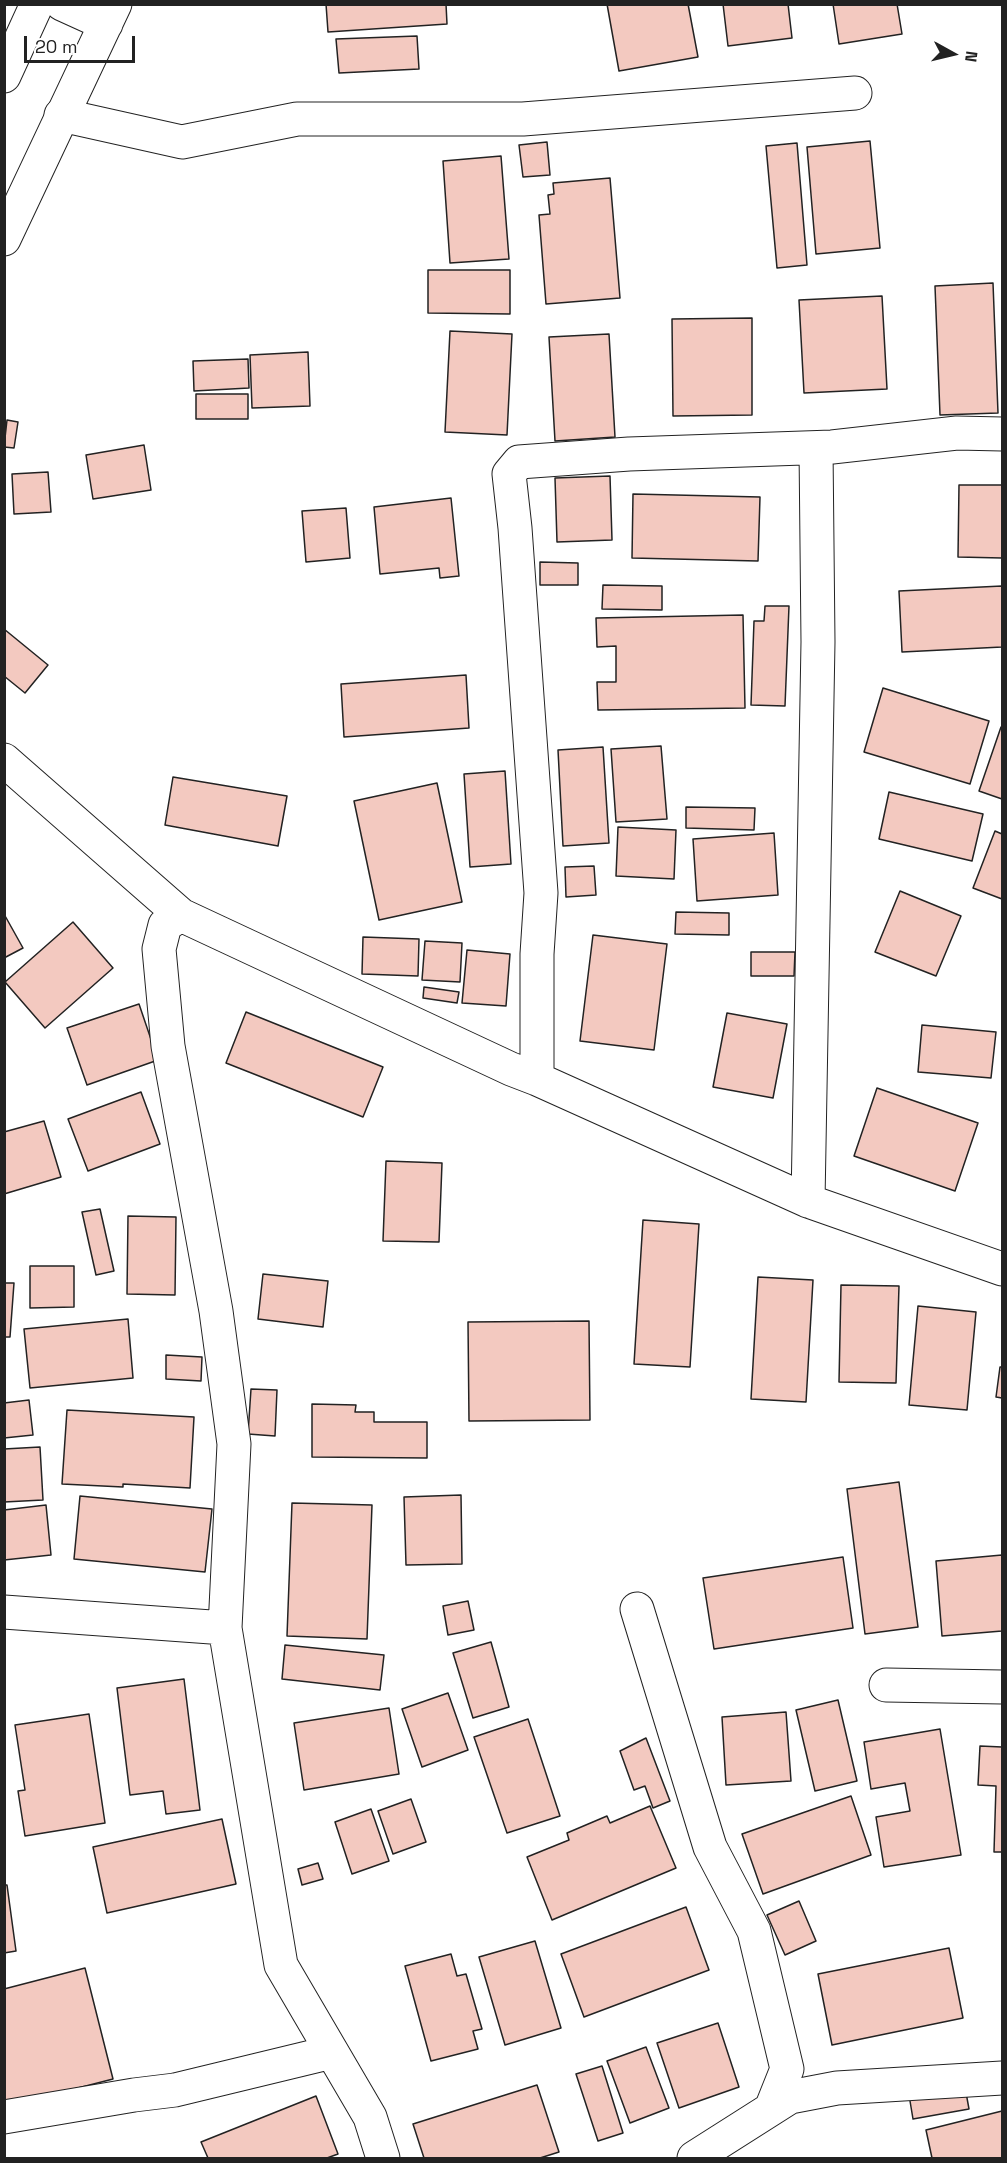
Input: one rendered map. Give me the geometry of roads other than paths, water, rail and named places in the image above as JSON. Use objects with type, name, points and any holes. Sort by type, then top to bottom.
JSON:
[{"type":"street","points":[[4,76],[37,4]]},
{"type":"street","points":[[4,239],[111,14],[62,4]]},
{"type":"street","points":[[61,115],[182,142],[297,119],[523,119],[855,93]]},
{"type":"street","points":[[537,1078],[537,954],[541,893],[515,528],[509,474],[519,462],[629,454],[816,448],[957,434],[1002,434]]},
{"type":"street","points":[[808,1201],[818,642],[816,448]]},
{"type":"street","points":[[4,760],[181,915],[511,1069],[537,1078],[808,1201],[1002,1269]]},
{"type":"street","points":[[181,915],[165,925],[159,949],[168,1047],[216,1311],[234,1444],[225,1628],[281,1965],[369,2117],[383,2158]]},
{"type":"street","points":[[637,1609],[710,1847],[754,1931],[787,2069],[771,2109]]},
{"type":"street","points":[[4,1612],[225,1628]]},
{"type":"street","points":[[886,1685],[1002,1687]]},
{"type":"street","points":[[4,2117],[175,2090],[332,2052]]},
{"type":"street","points":[[787,2069],[827,2090]]},
{"type":"street","points":[[694,2158],[790,2097],[827,2090],[1002,2078]]}]
